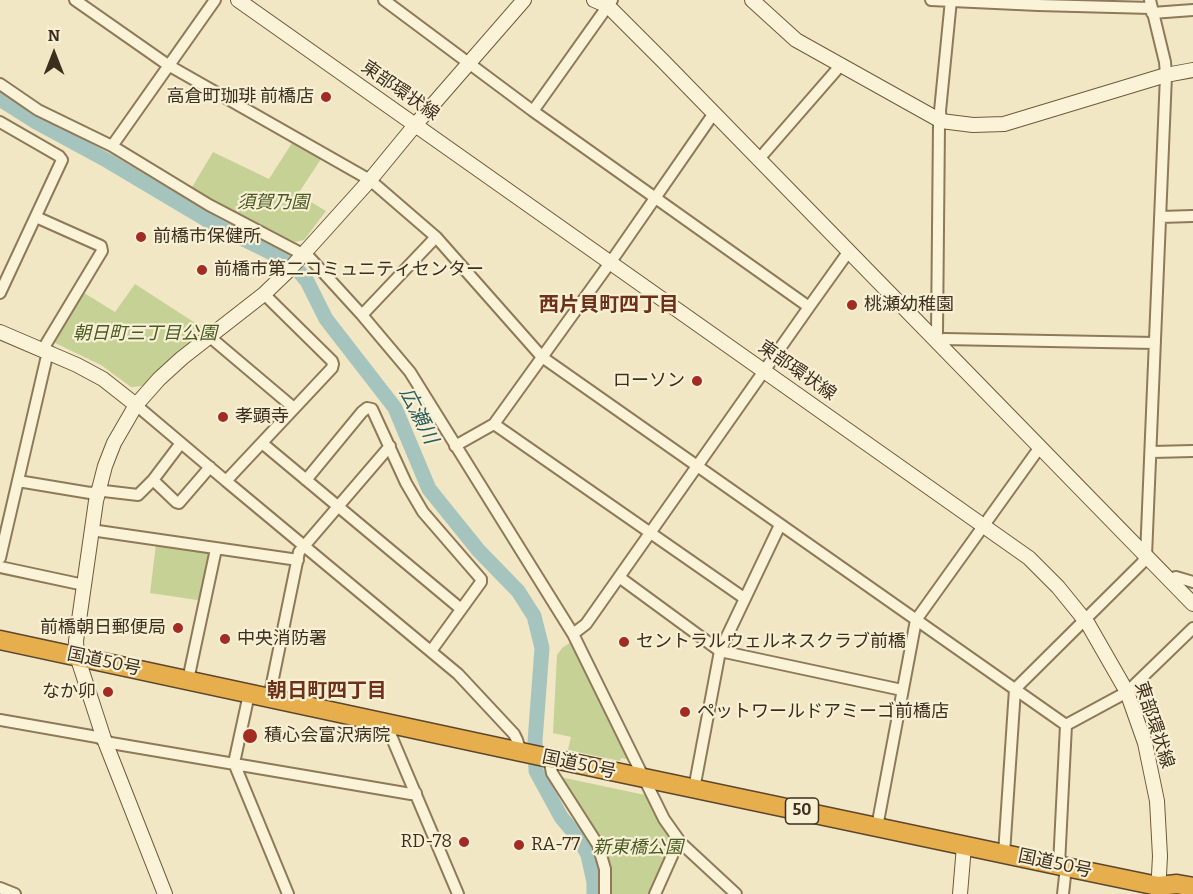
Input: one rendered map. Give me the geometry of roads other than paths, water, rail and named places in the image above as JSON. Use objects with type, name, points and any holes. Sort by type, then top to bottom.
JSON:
[{"type":"highway","name":"国道50号","points":[[0,640],[522,753],[1062,866],[1162,891],[1177,884],[1193,887]]},
{"type":"street","points":[[75,0],[168,66],[370,180],[436,237],[542,357],[1066,725]]},
{"type":"street","points":[[112,146],[215,0]]},
{"type":"street","name":"東部環状線","points":[[238,0],[1029,558],[1084,619],[1103,647],[1127,692],[1140,729],[1158,801],[1162,891]]},
{"type":"street","points":[[384,0],[533,111],[809,307]]},
{"type":"street","points":[[165,894],[104,739],[76,656],[91,530],[98,491],[114,443],[136,405],[174,365],[264,294],[296,262],[370,180],[524,0]]},
{"type":"street","points":[[594,0],[610,3],[714,113],[1193,604]]},
{"type":"street","points":[[752,0],[796,40],[941,121],[973,125],[1004,124],[1166,75],[1193,70]]},
{"type":"street","points":[[931,0],[1038,6],[1151,7],[1193,10]]},
{"type":"street","points":[[936,341],[939,125],[951,1]]},
{"type":"street","points":[[533,111],[610,3]]},
{"type":"street","points":[[1004,854],[1015,689],[1142,563],[1146,556],[1166,75],[1160,37],[1151,7]]},
{"type":"street","points":[[759,159],[840,66]]},
{"type":"street","points":[[0,84],[46,114],[112,146],[209,205],[296,262],[310,258],[362,315],[410,372],[573,634],[664,819],[681,843],[736,894]]},
{"type":"street","points":[[455,446],[494,424],[714,113]]},
{"type":"street","points":[[0,122],[62,158],[0,293]]},
{"type":"street","points":[[1160,217],[1193,216]]},
{"type":"street","points":[[0,558],[46,360],[46,350],[102,251],[101,246],[36,217]]},
{"type":"street","points":[[362,315],[436,237]]},
{"type":"street","points":[[573,634],[586,624],[849,251]]},
{"type":"street","points":[[226,482],[332,368],[332,361],[264,294]]},
{"type":"street","points":[[0,332],[46,350],[103,379],[136,405],[471,686],[514,734],[522,753]]},
{"type":"street","points":[[210,337],[294,408]]},
{"type":"street","points":[[936,341],[944,339],[1155,343]]},
{"type":"street","points":[[306,480],[367,408],[374,412],[406,483],[423,512],[481,579],[431,651]]},
{"type":"street","points":[[494,424],[744,598]]},
{"type":"street","points":[[18,482],[90,492],[138,495],[153,480],[181,443]]},
{"type":"street","points":[[262,443],[461,609]]},
{"type":"street","points":[[269,698],[300,552],[390,446]]},
{"type":"street","points":[[877,827],[916,620],[1040,447]]},
{"type":"street","points":[[1152,452],[1193,451]]},
{"type":"street","points":[[153,480],[179,503],[210,468]]},
{"type":"street","points":[[694,789],[720,651],[780,525]]},
{"type":"street","points":[[91,530],[298,560]]},
{"type":"street","points":[[188,680],[216,549]]},
{"type":"street","points":[[0,567],[84,585]]},
{"type":"street","points":[[618,577],[720,651],[902,690]]},
{"type":"street","points":[[1170,579],[1176,577],[1193,582]]},
{"type":"street","points":[[1066,725],[1127,692],[1193,628]]},
{"type":"street","points":[[249,693],[234,763],[288,894]]},
{"type":"street","points":[[0,720],[104,739],[111,743],[416,793]]},
{"type":"street","points":[[386,723],[458,894]]},
{"type":"street","points":[[1063,894],[1066,725]]},
{"type":"street","points":[[547,758],[552,773],[598,845],[605,869],[604,894]]},
{"type":"street","points":[[655,894],[676,847],[681,843]]},
{"type":"street","points":[[960,894],[964,846]]},
{"type":"street","points":[[0,888],[15,894]]},
{"type":"waterway","name":"広瀬川","points":[[0,99],[219,227],[278,256],[296,268],[307,281],[326,319],[395,408],[429,489],[479,551],[518,591],[534,616],[542,648],[535,741],[536,771],[561,817],[580,840],[588,855],[594,882],[594,894]]},
{"type":"place","name":"高倉町珈琲 前橋店","points":[[326,97]]},
{"type":"place","name":"前橋市保健所","points":[[141,237]]},
{"type":"place","name":"前橋市第二コミュニティセンター","points":[[202,270]]},
{"type":"place","name":"桃瀬幼稚園","points":[[852,305]]},
{"type":"place","name":"ローソン","points":[[697,381]]},
{"type":"place","name":"孝顕寺","points":[[223,417]]},
{"type":"place","name":"前橋朝日郵便局","points":[[178,628]]},
{"type":"place","name":"中央消防署","points":[[225,639]]},
{"type":"place","name":"セントラルウェルネスクラブ前橋","points":[[624,642]]},
{"type":"place","name":"なか卯","points":[[108,692]]},
{"type":"place","name":"ペットワールドアミーゴ前橋店","points":[[685,712]]},
{"type":"place","name":"積心会富沢病院","points":[[250,736]]},
{"type":"place","name":"RD-78","points":[[464,842]]},
{"type":"place","name":"RA-77","points":[[519,845]]},
{"type":"district","name":"西片貝町四丁目","points":[[609,305]]},
{"type":"district","name":"朝日町四丁目","points":[[327,691]]},
{"type":"park label","name":"須賀乃園","points":[[273,203]]},
{"type":"park label","name":"朝日町三丁目公園","points":[[145,334]]},
{"type":"park label","name":"新東橋公園","points":[[638,848]]}]
